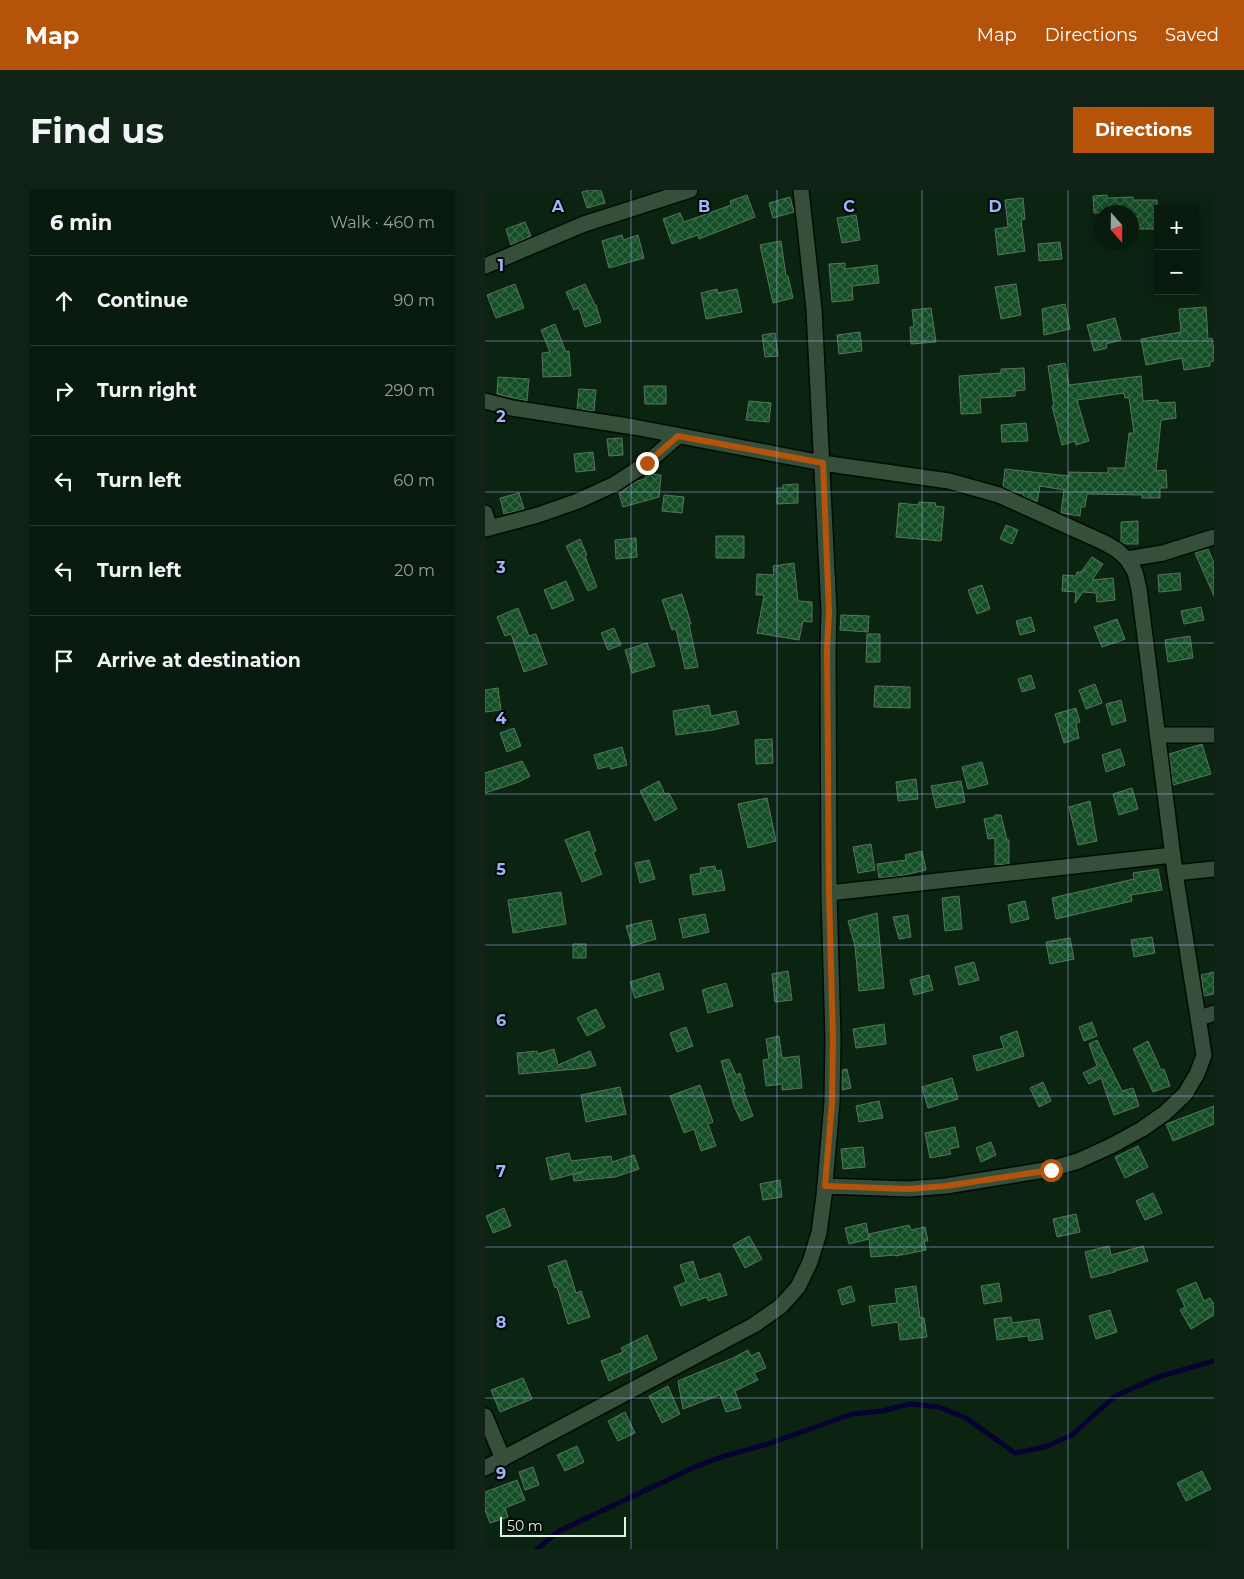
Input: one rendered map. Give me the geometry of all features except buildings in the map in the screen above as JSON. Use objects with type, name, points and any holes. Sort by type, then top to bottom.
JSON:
[{"type":"street","points":[[485,266],[584,224],[690,190]]},
{"type":"street","points":[[485,1468],[754,1325],[781,1306],[798,1287],[810,1262],[819,1233],[832,1102],[833,1039],[829,893],[827,648],[829,611],[814,309],[801,190]]},
{"type":"street","points":[[485,400],[512,408],[823,463],[949,480],[999,495],[1105,543],[1117,550],[1135,572],[1149,657],[1175,872],[1198,1019],[1209,1057],[1185,1094],[1165,1113],[1142,1129],[1111,1146],[1051,1170],[946,1186],[908,1189],[825,1186]]},
{"type":"street","points":[[487,523],[538,515],[570,504],[615,484],[647,463],[678,436]]},
{"type":"street","points":[[1127,560],[1163,553],[1214,537]]},
{"type":"street","points":[[1157,735],[1214,735]]},
{"type":"street","points":[[829,893],[1173,855]]},
{"type":"street","points":[[1175,872],[1214,869]]},
{"type":"street","points":[[1198,1019],[1214,1013]]},
{"type":"street","points":[[485,1416],[503,1459]]},
{"type":"waterway","points":[[537,1549],[559,1531],[695,1467],[721,1457],[768,1444],[852,1414],[882,1411],[910,1404],[939,1407],[966,1418],[1015,1453],[1045,1447],[1072,1435],[1115,1396],[1158,1377],[1214,1361]]},
{"type":"route","points":[[647,463],[678,436],[823,463],[829,611],[827,648],[829,893],[833,1039],[832,1102],[825,1186],[908,1189],[946,1186],[1051,1170]]}]
